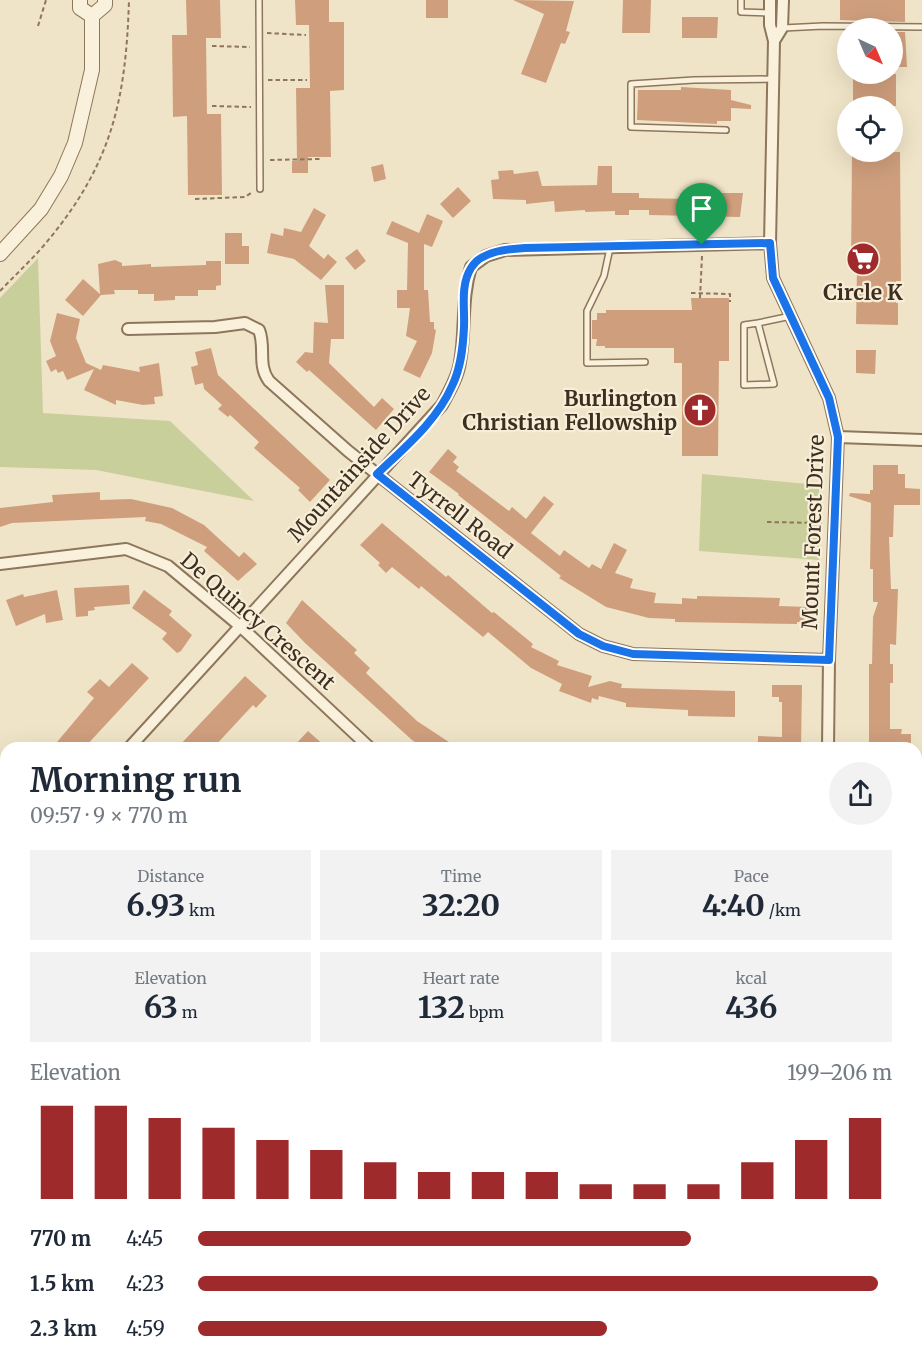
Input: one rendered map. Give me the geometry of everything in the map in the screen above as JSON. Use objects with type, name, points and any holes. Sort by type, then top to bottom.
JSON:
[{"type":"street","points":[[80,0],[80,8],[92,16]]},
{"type":"street","points":[[1,250],[41,208],[62,176],[75,143],[92,70],[92,16],[105,5],[105,0]]},
{"type":"street","name":"Mount Forest Drive","points":[[770,0],[774,41],[770,243],[773,278],[829,398],[838,437],[828,742]]},
{"type":"street","points":[[774,41],[782,28],[783,0]]},
{"type":"street","name":"Mountainside Drive","points":[[134,742],[442,405],[460,364],[464,326],[463,301],[471,267],[486,256],[504,250],[770,243]]},
{"type":"street","name":"Tyrrell Road","points":[[128,329],[215,327],[245,323],[259,330],[263,340],[262,371],[268,381],[377,474],[579,634],[603,646],[633,654],[829,660]]},
{"type":"street","points":[[838,437],[922,440]]},
{"type":"street","name":"De Quincy Crescent","points":[[0,564],[126,549],[168,566],[240,626],[364,742]]},
{"type":"lane","points":[[259,0],[260,189]]},
{"type":"lane","points":[[741,0],[741,12],[770,13]]},
{"type":"lane","points":[[782,28],[922,27]]},
{"type":"lane","points":[[726,130],[631,127],[631,84],[693,80],[774,79]]},
{"type":"lane","points":[[611,246],[604,276],[587,311],[587,363],[645,362]]},
{"type":"lane","points":[[758,323],[774,384],[744,385],[744,326],[758,323],[791,316]]},
{"type":"path","points":[[38,26],[46,0]]},
{"type":"path","points":[[0,291],[50,239],[74,206],[107,144],[123,91],[129,0]]},
{"type":"path","points":[[259,33],[306,34]]},
{"type":"path","points":[[212,46],[259,47]]},
{"type":"path","points":[[259,80],[307,80]]},
{"type":"path","points":[[212,106],[259,107]]},
{"type":"path","points":[[260,160],[321,159]]},
{"type":"path","points":[[195,199],[245,197],[260,189]]},
{"type":"path","points":[[700,298],[702,245]]},
{"type":"path","points":[[691,293],[730,294],[730,302]]},
{"type":"path","points":[[767,522],[834,524]]},
{"type":"green space","points":[[38,258],[43,413],[170,421],[254,501],[96,470],[0,467],[0,298]]},
{"type":"green space","points":[[702,474],[819,485],[819,560],[699,551]]},
{"type":"building","points":[[186,0],[220,0],[221,38],[206,38],[207,114],[221,114],[222,195],[188,195],[187,116],[173,117],[172,35],[187,35]]},
{"type":"building","points":[[295,0],[329,0],[329,22],[344,22],[344,90],[330,91],[331,157],[308,157],[308,173],[292,173],[292,161],[297,161],[296,88],[310,88],[309,25],[296,25]]},
{"type":"building","points":[[426,0],[448,0],[448,18],[426,18]]},
{"type":"building","points":[[513,0],[574,1],[566,31],[570,32],[565,44],[561,43],[546,83],[521,74],[544,14]]},
{"type":"building","points":[[623,0],[651,0],[650,33],[622,33]]},
{"type":"building","points":[[840,0],[905,0],[905,22],[903,18],[840,18]]},
{"type":"building","points":[[682,17],[718,17],[717,38],[682,38]]},
{"type":"building","points":[[903,32],[905,32],[907,67],[903,67]]},
{"type":"building","points":[[853,84],[896,84],[896,96],[853,96]]},
{"type":"building","points":[[681,87],[731,90],[731,100],[751,105],[751,109],[731,108],[731,121],[717,121],[717,124],[637,120],[638,90],[681,90]]},
{"type":"building","points":[[852,162],[900,162],[901,281],[896,281],[898,325],[856,324],[857,268],[851,267]]},
{"type":"building","points":[[383,164],[386,179],[374,182],[371,167]]},
{"type":"building","points":[[598,166],[612,166],[612,193],[639,193],[639,198],[689,199],[689,195],[699,195],[699,201],[721,201],[721,193],[743,193],[740,217],[649,215],[649,210],[629,210],[629,215],[615,215],[615,211],[555,212],[554,201],[526,204],[526,200],[493,199],[491,180],[499,179],[498,171],[513,170],[514,174],[538,171],[542,186],[597,185]]},
{"type":"building","points":[[458,187],[471,201],[453,218],[440,204]]},
{"type":"building","points":[[314,208],[326,215],[309,246],[324,259],[328,254],[337,262],[321,280],[294,259],[267,253],[271,233],[283,236],[284,228],[301,232]]},
{"type":"building","points":[[427,214],[443,221],[432,247],[424,244],[424,290],[428,290],[430,322],[434,322],[436,330],[432,353],[420,378],[403,370],[417,341],[406,336],[410,308],[397,308],[397,290],[407,290],[408,243],[386,234],[392,221],[419,233]]},
{"type":"building","points":[[225,233],[242,233],[242,246],[249,246],[249,264],[225,264]]},
{"type":"building","points":[[357,249],[366,261],[355,270],[345,258]]},
{"type":"building","points":[[115,260],[122,263],[122,266],[151,264],[151,267],[206,265],[206,261],[221,261],[221,285],[216,286],[216,290],[198,290],[198,296],[175,296],[175,300],[154,301],[154,294],[138,294],[138,290],[114,290],[115,294],[101,295],[83,316],[65,300],[83,279],[100,294],[98,264]]},
{"type":"building","points":[[325,285],[344,285],[344,339],[331,339],[329,363],[374,407],[382,398],[394,409],[376,430],[309,370],[307,372],[296,362],[305,352],[313,353],[314,322],[328,323]]},
{"type":"building","name":"Burlington Christian Fellowship","points":[[691,298],[729,298],[729,361],[719,361],[718,456],[682,456],[682,363],[674,363],[674,348],[605,348],[605,346],[596,346],[597,339],[592,339],[592,320],[597,320],[597,313],[606,313],[606,310],[692,310]]},
{"type":"building","points":[[57,313],[80,319],[76,338],[86,363],[101,370],[103,365],[140,372],[139,367],[159,363],[163,396],[154,397],[155,404],[143,405],[116,400],[116,405],[84,390],[94,369],[67,380],[63,371],[58,373],[56,369],[51,372],[46,361],[56,356],[50,341]]},
{"type":"building","points":[[211,348],[218,375],[330,480],[310,502],[298,490],[300,488],[254,448],[259,442],[230,415],[228,417],[218,409],[222,405],[204,389],[203,383],[195,385],[191,367],[198,365],[195,352]]},
{"type":"building","points":[[856,350],[876,350],[875,374],[856,373]]},
{"type":"building","points":[[448,449],[457,457],[453,462],[459,467],[456,471],[509,511],[512,507],[526,519],[544,496],[554,504],[531,533],[560,556],[564,550],[589,568],[592,564],[601,569],[614,543],[627,550],[615,573],[633,579],[630,588],[656,593],[654,603],[682,604],[682,598],[697,599],[697,596],[780,598],[779,606],[808,607],[808,622],[797,622],[797,624],[675,622],[675,619],[649,618],[606,607],[559,578],[561,576],[429,472]]},
{"type":"building","points":[[873,465],[898,465],[898,474],[905,474],[905,488],[920,489],[920,505],[894,505],[893,537],[889,537],[891,589],[898,589],[896,645],[890,644],[893,683],[890,683],[890,729],[902,729],[901,734],[911,734],[911,742],[869,742],[869,664],[872,664],[873,617],[878,602],[873,602],[873,569],[870,569],[871,503],[849,496],[850,493],[870,494],[870,490],[873,490]]},
{"type":"building","points":[[100,492],[100,500],[131,499],[172,508],[204,525],[239,557],[244,552],[257,564],[238,581],[204,551],[207,547],[161,524],[145,521],[146,517],[12,523],[0,527],[0,508],[53,502],[52,495]]},
{"type":"building","points":[[382,523],[446,577],[448,575],[533,644],[531,647],[559,661],[557,665],[592,676],[588,687],[610,681],[622,684],[621,688],[735,691],[735,717],[688,716],[688,710],[626,707],[626,703],[599,696],[598,700],[592,698],[591,703],[559,691],[562,684],[531,668],[488,632],[483,637],[421,586],[419,589],[392,567],[386,573],[378,565],[380,563],[360,545]]},
{"type":"building","points":[[129,585],[130,604],[94,607],[95,610],[88,611],[88,616],[76,617],[74,588]]},
{"type":"building","points":[[57,590],[63,620],[46,623],[45,614],[16,626],[6,600],[23,594],[24,597]]},
{"type":"building","points":[[144,590],[172,611],[169,615],[192,635],[181,651],[177,653],[162,639],[167,633],[132,608]]},
{"type":"building","points":[[302,600],[357,650],[354,653],[370,668],[366,673],[417,721],[449,742],[415,742],[412,740],[286,623]]},
{"type":"building","points":[[132,663],[149,678],[90,742],[57,742],[94,698],[87,692],[100,679],[109,687]]},
{"type":"building","points":[[245,676],[267,696],[256,708],[253,705],[219,742],[183,742]]},
{"type":"building","points":[[772,685],[802,685],[801,742],[758,742],[758,736],[782,737],[782,702],[779,702],[779,697],[772,697]]},
{"type":"building","points":[[308,731],[320,742],[298,742]]},
{"type":"place","name":"Circle K","points":[[863,259]]},
{"type":"place","name":"Burlington Christian Fellowship","points":[[700,410]]},
{"type":"route","points":[[770,243],[773,278],[829,398],[838,437],[829,660],[633,654],[603,646],[579,634],[377,474],[420,431],[442,405],[452,386],[460,364],[466,283],[471,267],[486,256],[504,250],[525,248],[702,245],[770,243]]}]
